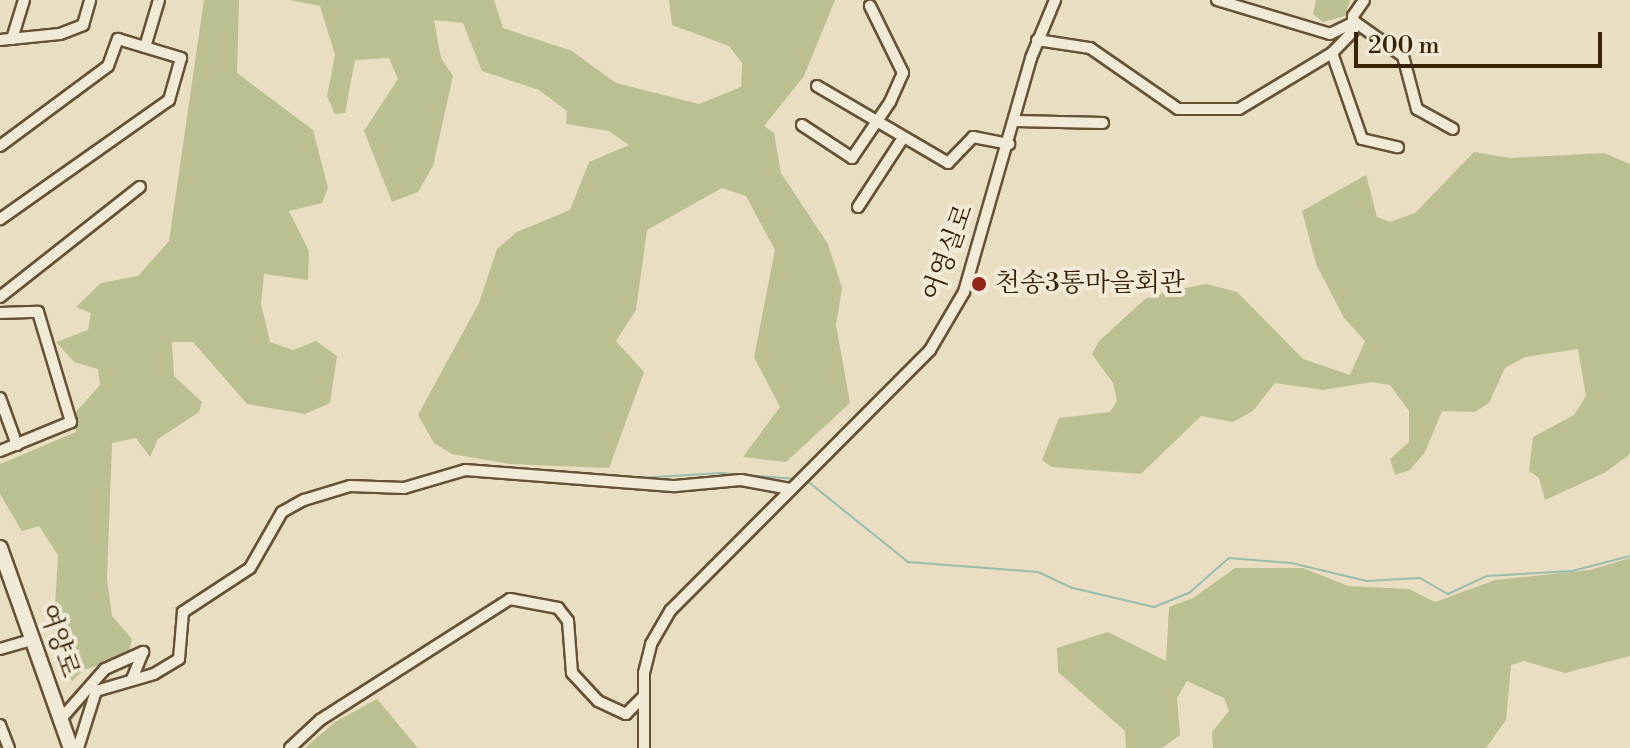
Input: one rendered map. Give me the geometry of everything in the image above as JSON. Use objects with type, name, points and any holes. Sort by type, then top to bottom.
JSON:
[{"type":"street","points":[[12,39],[24,0]]},
{"type":"street","points":[[0,40],[83,25],[90,0]]},
{"type":"street","points":[[145,47],[159,0]]},
{"type":"street","name":"어영실로","points":[[792,487],[930,350],[964,292],[1037,40],[1055,0]]},
{"type":"street","points":[[1217,0],[1330,34],[1355,22]]},
{"type":"street","points":[[1037,40],[1090,48],[1123,76],[1178,109],[1195,112],[1239,109],[1332,53],[1355,22],[1364,0]]},
{"type":"street","points":[[802,125],[847,159],[877,122],[903,73],[870,6]]},
{"type":"street","points":[[1355,22],[1403,56],[1417,109],[1453,129]]},
{"type":"street","points":[[0,146],[108,66],[118,39],[181,58],[169,100],[0,219]]},
{"type":"street","points":[[1332,53],[1362,139],[1398,147]]},
{"type":"street","name":"어영실로","points":[[817,86],[948,163],[973,137],[1009,144]]},
{"type":"street","points":[[1016,121],[1103,123]]},
{"type":"street","points":[[858,207],[903,138]]},
{"type":"street","points":[[0,297],[140,187]]},
{"type":"street","points":[[0,312],[38,312],[71,422],[0,451]]},
{"type":"street","points":[[0,398],[17,445]]},
{"type":"street","points":[[78,748],[96,691],[179,659],[183,612],[250,568],[288,507],[350,486],[404,488],[465,470],[675,486],[741,480],[792,487]]},
{"type":"street","points":[[644,748],[644,696],[651,644],[671,610],[792,487]]},
{"type":"street","name":"여양로","points":[[0,548],[71,748]]},
{"type":"street","points":[[290,748],[320,720],[510,599],[558,608],[568,621],[572,673],[598,701],[626,714],[644,696]]},
{"type":"street","points":[[0,649],[31,640]]},
{"type":"street","points":[[60,720],[105,669],[143,652],[132,679]]},
{"type":"street","points":[[0,725],[9,748]]},
{"type":"green space","points":[[204,0],[239,0],[237,73],[313,130],[328,188],[322,203],[289,211],[309,251],[308,280],[264,274],[261,304],[270,342],[293,350],[316,341],[337,356],[330,403],[305,414],[247,404],[193,342],[172,342],[174,376],[202,402],[199,412],[158,439],[150,457],[136,438],[112,443],[107,579],[112,616],[132,639],[128,657],[83,670],[72,681],[53,641],[58,555],[39,526],[22,531],[0,494],[0,464],[76,432],[74,414],[100,385],[98,369],[74,362],[56,342],[88,330],[91,313],[76,307],[101,283],[138,276],[169,241]]},
{"type":"green space","points":[[289,0],[494,0],[503,28],[572,51],[616,83],[699,104],[741,87],[742,63],[729,46],[672,25],[669,0],[835,0],[804,76],[764,126],[774,133],[781,173],[828,244],[842,288],[836,325],[850,403],[786,462],[743,457],[780,407],[754,357],[775,250],[746,196],[722,188],[647,230],[636,310],[616,341],[644,372],[609,468],[510,464],[452,454],[434,443],[418,415],[479,303],[497,249],[517,232],[570,210],[589,162],[629,145],[609,131],[566,124],[567,111],[539,90],[482,71],[463,23],[434,20],[441,58],[453,76],[433,166],[418,192],[392,202],[364,131],[398,79],[389,58],[355,60],[345,113],[335,114],[327,96],[335,55],[320,6]]},
{"type":"green space","points":[[1316,0],[1350,0],[1345,16],[1323,22],[1313,14]]},
{"type":"green space","points":[[1474,152],[1511,158],[1604,153],[1630,164],[1630,454],[1606,472],[1545,500],[1539,478],[1529,471],[1533,437],[1574,415],[1586,396],[1578,349],[1525,357],[1505,368],[1489,403],[1475,412],[1442,411],[1425,452],[1410,470],[1395,475],[1390,459],[1409,442],[1409,411],[1390,385],[1372,382],[1323,390],[1275,383],[1253,411],[1233,422],[1201,416],[1141,474],[1052,467],[1042,460],[1059,418],[1110,412],[1117,401],[1113,383],[1092,354],[1099,341],[1145,299],[1173,290],[1207,284],[1237,292],[1303,359],[1350,375],[1365,341],[1344,318],[1316,264],[1302,211],[1366,175],[1377,217],[1390,222],[1415,213]]},
{"type":"green space","points":[[1630,558],[1630,656],[1565,673],[1524,661],[1511,665],[1506,720],[1486,748],[1213,748],[1212,732],[1229,711],[1224,698],[1187,681],[1177,698],[1180,735],[1162,748],[1126,748],[1125,731],[1058,672],[1057,648],[1108,632],[1166,661],[1169,607],[1193,598],[1235,568],[1303,568],[1348,586],[1409,589],[1435,602],[1495,580],[1590,570]]},
{"type":"green space","points":[[377,699],[418,748],[305,748],[335,722]]},
{"type":"waterway","points":[[421,478],[457,467]]},
{"type":"waterway","points":[[639,478],[721,473],[796,479]]},
{"type":"waterway","points":[[806,480],[908,562],[1038,572],[1073,588],[1154,607],[1189,593],[1229,558],[1291,563],[1367,581],[1420,578],[1448,594],[1487,576],[1572,571],[1630,556]]},
{"type":"waterway","points":[[278,510],[348,481]]},
{"type":"waterway","points":[[239,569],[249,560]]},
{"type":"waterway","points":[[176,634],[176,608],[220,582]]},
{"type":"waterway","points":[[138,673],[159,666]]},
{"type":"waterway","points":[[97,686],[128,675]]},
{"type":"waterway","points":[[70,721],[91,694]]},
{"type":"place","name":"천송3통마을회관","points":[[979,284]]}]
